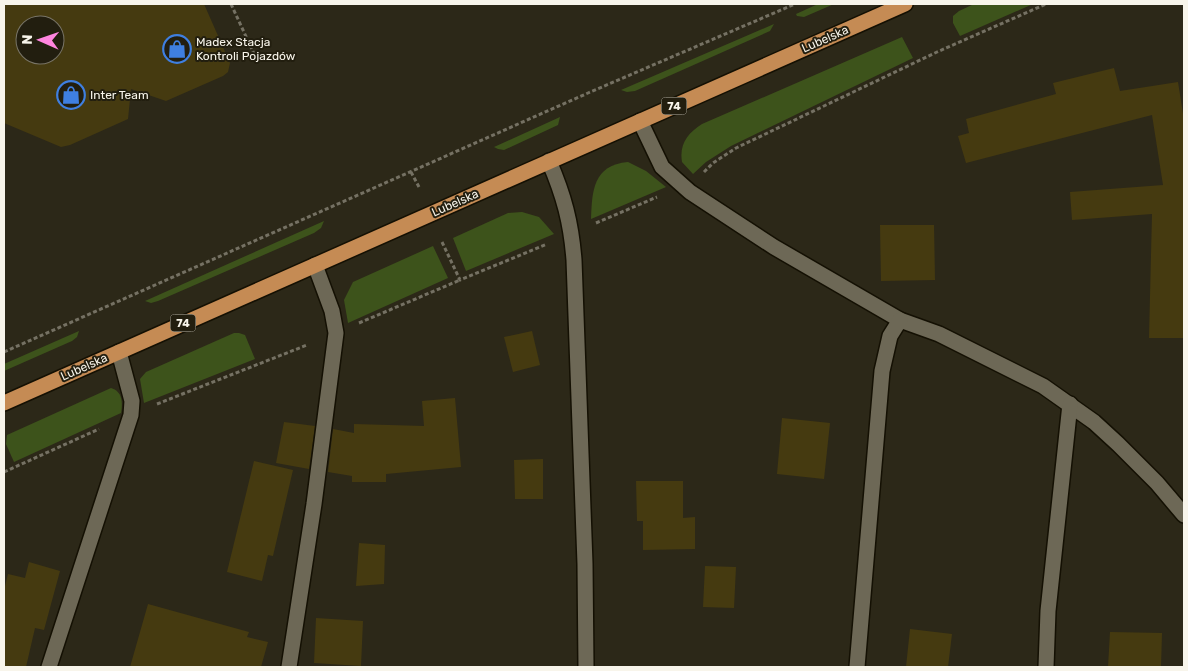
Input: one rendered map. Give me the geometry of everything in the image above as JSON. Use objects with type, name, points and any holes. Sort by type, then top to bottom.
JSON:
[{"type":"main road","name":"Lubelska","points":[[4,403],[906,4]]},
{"type":"street","points":[[640,121],[662,167],[681,185],[766,242],[900,320],[939,334],[1044,386],[1094,422],[1118,444],[1157,483],[1184,515]]},
{"type":"street","points":[[549,161],[561,188],[568,212],[574,260],[585,564],[586,667]]},
{"type":"street","points":[[289,667],[315,494],[336,333],[332,311],[315,265]]},
{"type":"street","points":[[857,667],[882,371],[890,336],[900,320]]},
{"type":"street","points":[[49,667],[131,415],[132,401],[119,352]]},
{"type":"street","points":[[1046,667],[1048,611],[1070,404]]},
{"type":"path","points":[[231,4],[255,56]]},
{"type":"path","points":[[4,352],[597,89],[795,4]]},
{"type":"path","points":[[4,472],[131,415],[336,333],[669,192],[699,177],[713,163],[736,148],[937,52],[1046,4]]},
{"type":"path","points":[[411,172],[419,187]]},
{"type":"path","points":[[442,242],[460,280]]},
{"type":"green space","points":[[818,4],[834,4],[804,17],[797,16],[796,14]]},
{"type":"green space","points":[[974,4],[1033,4],[960,36],[953,23],[953,16]]},
{"type":"green space","points":[[774,24],[770,31],[635,91],[627,92],[621,90]]},
{"type":"green space","points":[[902,37],[913,58],[731,146],[706,162],[693,174],[682,162],[683,144],[689,135],[702,124]]},
{"type":"green space","points":[[560,117],[558,125],[504,150],[494,147]]},
{"type":"green space","points":[[628,162],[646,171],[666,187],[591,219],[594,189],[601,174],[616,164]]},
{"type":"green space","points":[[522,212],[539,217],[554,234],[466,271],[453,238],[508,213]]},
{"type":"green space","points":[[324,221],[321,228],[314,233],[158,301],[151,303],[145,301]]},
{"type":"green space","points":[[433,246],[448,278],[348,323],[344,300],[353,282]]},
{"type":"green space","points":[[79,331],[77,337],[72,341],[4,371],[4,364]]},
{"type":"green space","points":[[234,333],[245,335],[255,359],[144,403],[140,379],[146,372]]},
{"type":"green space","points":[[111,388],[120,394],[121,413],[14,462],[6,444],[7,435]]},
{"type":"building","points":[[4,4],[204,4],[230,63],[228,72],[223,76],[166,101],[131,89],[128,119],[70,145],[61,147],[4,123]]},
{"type":"building","points":[[1114,68],[1120,91],[1178,82],[1184,120],[1184,338],[1149,338],[1152,214],[1072,220],[1070,192],[1163,185],[1152,115],[966,163],[958,136],[969,133],[966,119],[1056,94],[1053,83]]},
{"type":"building","points":[[880,225],[934,225],[935,280],[881,281]]},
{"type":"building","points":[[532,331],[540,365],[513,372],[504,337]]},
{"type":"building","points":[[455,398],[461,467],[386,474],[386,482],[352,482],[352,476],[328,472],[333,429],[354,433],[354,424],[424,426],[422,401]]},
{"type":"building","points":[[782,418],[830,423],[824,479],[777,474]]},
{"type":"building","points":[[284,422],[315,426],[309,469],[276,463]]},
{"type":"building","points":[[543,459],[543,499],[515,499],[514,460]]},
{"type":"building","points":[[254,461],[293,470],[273,556],[268,555],[262,581],[227,572]]},
{"type":"building","points":[[636,481],[683,481],[683,518],[695,517],[695,549],[643,550],[643,521],[637,521]]},
{"type":"building","points":[[359,543],[385,545],[384,584],[356,586]]},
{"type":"building","points":[[29,562],[60,571],[44,630],[35,628],[26,667],[4,667],[4,590],[8,574],[25,578]]},
{"type":"building","points":[[705,566],[736,567],[734,608],[703,607]]},
{"type":"building","points":[[148,604],[249,632],[247,637],[268,642],[261,667],[130,667]]},
{"type":"building","points":[[316,618],[363,621],[361,666],[314,663]]},
{"type":"building","points":[[910,629],[952,634],[948,667],[906,667]]},
{"type":"building","points":[[1110,632],[1162,633],[1161,667],[1108,667]]},
{"type":"place","name":"Madex Stacja Kontroli Pojazdów","points":[[177,49]]},
{"type":"place","name":"Inter Team","points":[[71,95]]}]
